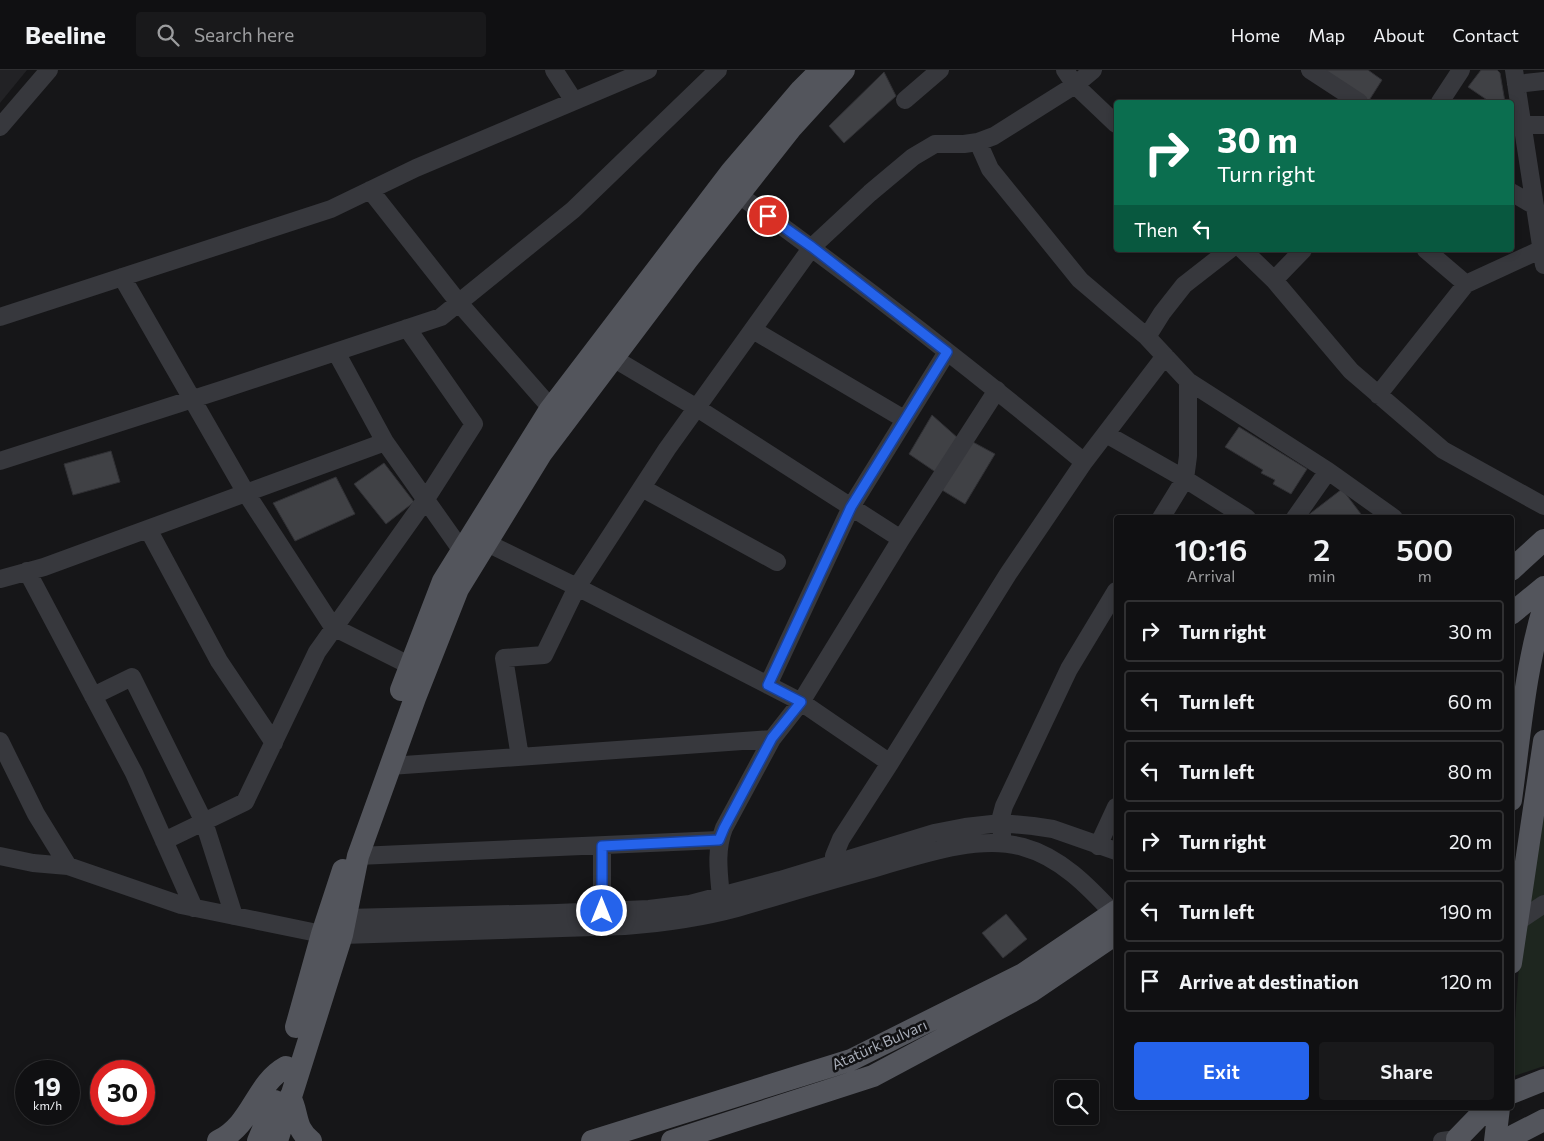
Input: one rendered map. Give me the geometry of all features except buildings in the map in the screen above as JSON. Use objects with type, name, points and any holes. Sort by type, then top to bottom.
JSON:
[{"type":"main road","points":[[277,1141],[358,856],[415,698],[458,589],[542,454],[688,259],[792,127],[844,70]]},
{"type":"main road","points":[[258,1141],[275,1102],[337,929],[396,702],[443,581],[551,408],[731,172],[816,72]]},
{"type":"main road","points":[[1514,567],[1544,540]]},
{"type":"main road","points":[[1514,612],[1544,587]]},
{"type":"main road","points":[[1514,752],[1515,736],[1536,634],[1544,606]]},
{"type":"main road","points":[[1514,943],[1544,741]]},
{"type":"main road","name":"Atatürk Bulvarı","points":[[592,1141],[851,1060],[1023,974],[1114,921]]},
{"type":"main road","name":"Atatürk Bulvarı","points":[[672,1141],[874,1076],[1032,991],[1114,921]]},
{"type":"main road","points":[[218,1141],[242,1122],[268,1082],[276,1073],[286,1067]]},
{"type":"main road","points":[[1514,1092],[1544,1080]]},
{"type":"main road","points":[[290,1097],[299,1128],[311,1141]]},
{"type":"main road","points":[[1452,1140],[1463,1110]]},
{"type":"main road","points":[[1452,1140],[1485,1110]]},
{"type":"main road","points":[[1494,1141],[1499,1110]]},
{"type":"main road","points":[[1503,1141],[1544,1120]]},
{"type":"street","points":[[0,127],[49,70]]},
{"type":"street","points":[[554,70],[574,101]]},
{"type":"street","points":[[0,317],[331,209],[416,168],[648,70]]},
{"type":"street","points":[[0,461],[441,317],[574,210],[718,70]]},
{"type":"street","points":[[905,100],[940,70]]},
{"type":"street","points":[[1064,70],[1075,85],[1114,122]]},
{"type":"street","points":[[520,757],[504,658],[544,656],[577,587],[696,408],[812,247],[870,193],[913,157],[936,144],[964,144],[978,142],[994,136],[1075,85],[1094,70]]},
{"type":"street","points":[[1310,70],[1356,100]]},
{"type":"street","points":[[1441,100],[1460,70]]},
{"type":"street","points":[[1378,395],[1466,284],[1543,257],[1515,77],[1544,81]]},
{"type":"street","points":[[1523,125],[1544,125]]},
{"type":"street","points":[[978,142],[990,169],[1080,280],[1147,337],[1188,382],[1328,471],[1390,515]]},
{"type":"street","points":[[370,190],[459,303],[551,408]]},
{"type":"street","points":[[1514,194],[1535,206]]},
{"type":"street","points":[[739,195],[812,247],[997,390],[1084,462]]},
{"type":"street","points":[[1147,337],[1162,313],[1184,285],[1226,252]]},
{"type":"street","points":[[1245,252],[1274,280],[1351,371],[1378,395],[1443,450],[1544,506]]},
{"type":"street","points":[[1274,280],[1301,252]]},
{"type":"street","points":[[1428,252],[1466,284]]},
{"type":"street","points":[[122,277],[246,493],[333,627],[410,666]]},
{"type":"street","points":[[164,841],[245,802],[317,652],[426,498],[474,424],[407,328]]},
{"type":"street","points":[[753,330],[904,420]]},
{"type":"street","points":[[336,352],[385,442],[462,551]]},
{"type":"street","points":[[768,685],[851,507],[947,352]]},
{"type":"street","points":[[833,872],[836,848],[840,839],[890,763],[1008,574],[1084,462],[1165,356]]},
{"type":"street","points":[[614,358],[901,539]]},
{"type":"street","points":[[1163,515],[1185,479],[1188,456],[1188,382]]},
{"type":"street","points":[[721,897],[719,840],[772,738],[801,702],[901,539],[997,390]]},
{"type":"street","points":[[1106,434],[1243,515]]},
{"type":"street","points":[[0,579],[148,529],[385,442]]},
{"type":"street","points":[[1297,515],[1328,471]]},
{"type":"street","points":[[642,488],[777,562]]},
{"type":"street","points":[[148,529],[219,661],[274,743]]},
{"type":"street","points":[[487,543],[801,702],[890,763]]},
{"type":"street","points":[[28,571],[134,773],[194,908]]},
{"type":"street","points":[[1002,843],[1001,823],[1004,806],[1069,669],[1114,594]]},
{"type":"street","points":[[93,696],[132,676],[204,822],[234,916]]},
{"type":"street","points":[[390,766],[772,738]]},
{"type":"street","points":[[0,741],[36,814],[68,866]]},
{"type":"street","points":[[1098,846],[1114,811]]},
{"type":"street","points":[[0,856],[33,863],[68,866],[194,908],[234,916],[337,929],[625,926],[666,922],[735,908],[934,833],[1001,823],[1053,829],[1114,850]]},
{"type":"street","points":[[358,856],[719,840]]},
{"type":"street","points":[[337,929],[682,905],[980,842],[1023,846],[1060,864],[1094,893],[1114,919]]},
{"type":"street","points":[[602,846],[602,911]]},
{"type":"street","points":[[1098,846],[1114,856]]},
{"type":"street","points":[[1517,922],[1544,904]]},
{"type":"shaded area","points":[[0,70],[27,70],[0,103]]},
{"type":"shaded area","points":[[1544,774],[1544,1066],[1514,1076],[1514,1035],[1524,895]]},
{"type":"route","points":[[602,911],[602,846],[719,840],[772,738],[801,702],[768,685],[851,507],[947,352],[812,247],[768,216]]}]
